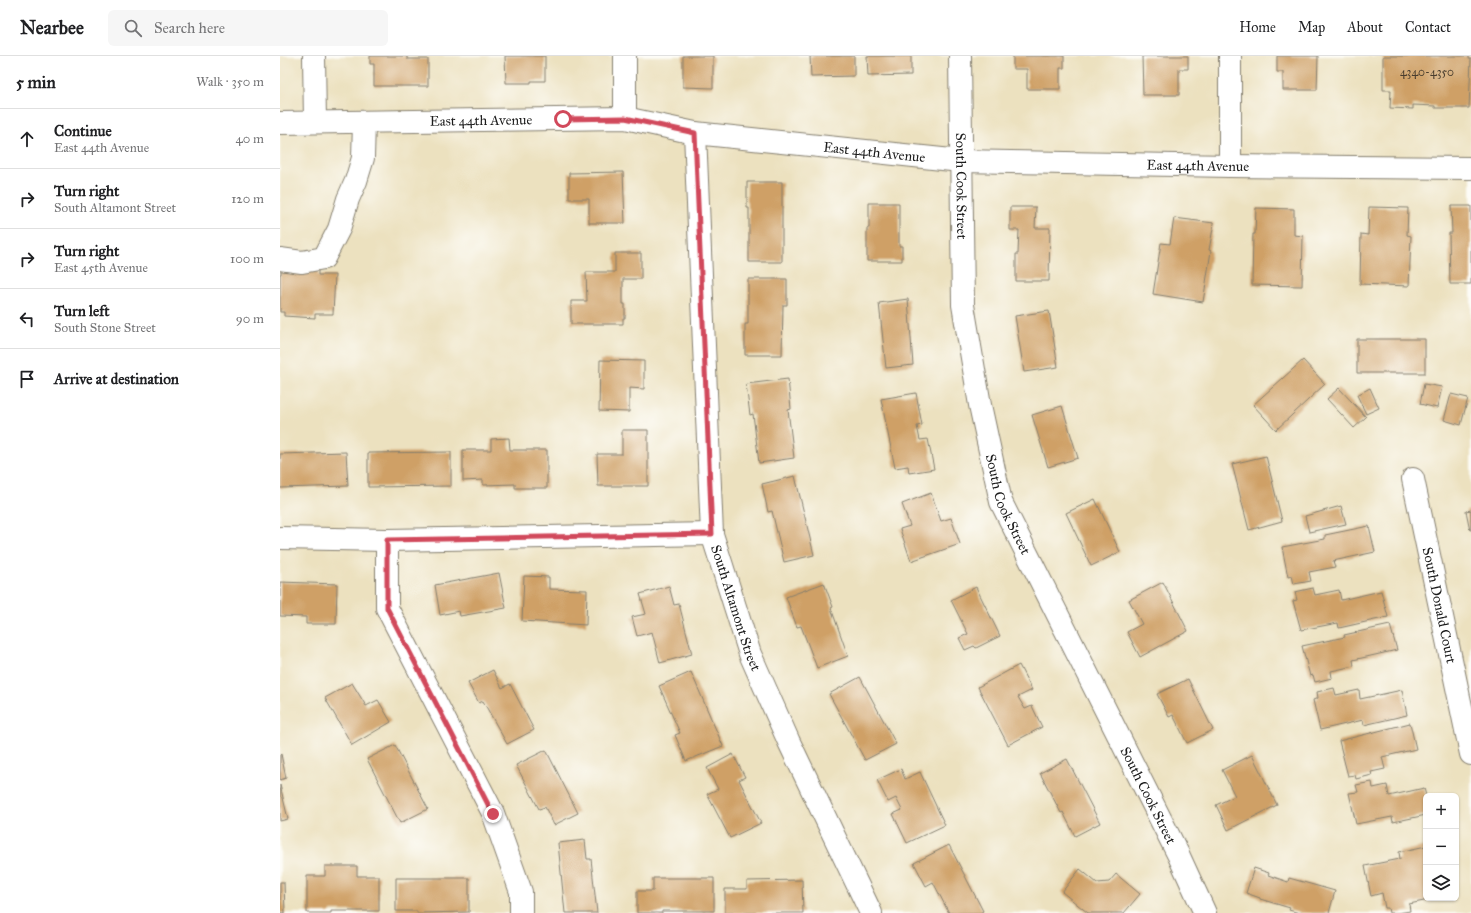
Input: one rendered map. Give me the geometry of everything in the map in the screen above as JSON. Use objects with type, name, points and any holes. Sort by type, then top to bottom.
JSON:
[{"type":"street","points":[[314,56],[315,122]]},
{"type":"street","points":[[625,56],[625,118]]},
{"type":"street","name":"South Cook Street","points":[[960,56],[963,305],[980,405],[1001,502],[1178,854],[1205,913]]},
{"type":"street","points":[[1230,56],[1230,166]]},
{"type":"street","name":"East 44th Avenue","points":[[280,123],[625,118],[695,133],[961,161],[1230,166],[1471,168]]},
{"type":"street","points":[[280,259],[302,262],[324,258],[339,230],[348,199],[356,181],[363,158],[364,122]]},
{"type":"street","name":"South Altamont Street","points":[[695,133],[712,534],[750,654],[789,742],[871,913]]},
{"type":"street","name":"South Donald Court","points":[[1413,479],[1471,754]]},
{"type":"street","points":[[280,538],[387,540],[712,534]]},
{"type":"street","points":[[387,540],[387,608],[493,814],[521,892],[521,913]]},
{"type":"building","points":[[370,56],[407,56],[407,59],[428,59],[428,86],[374,86],[374,64],[370,64]]},
{"type":"building","points":[[505,56],[545,56],[545,81],[531,81],[531,83],[506,83]]},
{"type":"building","points":[[683,56],[713,56],[713,88],[683,87]]},
{"type":"building","points":[[810,56],[854,56],[854,76],[811,77]]},
{"type":"building","points":[[867,56],[911,56],[911,75],[868,76]]},
{"type":"building","points":[[1013,56],[1064,56],[1064,68],[1060,68],[1060,89],[1027,89],[1027,69],[1013,69]]},
{"type":"building","points":[[1142,56],[1188,56],[1188,69],[1179,69],[1179,95],[1143,95]]},
{"type":"building","points":[[1277,56],[1318,56],[1317,90],[1283,90],[1283,72],[1277,72]]},
{"type":"building","points":[[1383,56],[1469,56],[1469,59],[1471,59],[1469,108],[1435,108],[1435,106],[1413,105],[1413,109],[1390,108],[1391,90],[1383,90]]},
{"type":"building","points":[[623,172],[625,223],[589,223],[589,199],[569,199],[569,173]]},
{"type":"building","points":[[747,182],[782,182],[782,262],[749,262],[749,208],[747,208]]},
{"type":"building","points":[[869,203],[899,203],[899,246],[902,246],[902,261],[867,261]]},
{"type":"building","points":[[1451,206],[1471,206],[1471,284],[1450,284],[1449,233],[1452,233]]},
{"type":"building","points":[[1010,207],[1036,207],[1035,228],[1050,228],[1049,281],[1016,281],[1016,254],[1018,254],[1019,230],[1010,230]]},
{"type":"building","points":[[1369,207],[1408,208],[1407,235],[1411,236],[1409,286],[1360,284],[1361,234],[1368,235]]},
{"type":"building","points":[[1256,208],[1294,209],[1294,235],[1303,236],[1302,286],[1252,285],[1253,234],[1255,234]]},
{"type":"building","points":[[1174,218],[1214,223],[1209,250],[1211,251],[1203,302],[1153,294],[1161,243],[1170,244]]},
{"type":"building","points":[[615,253],[641,253],[641,279],[623,279],[623,304],[625,304],[625,318],[623,318],[623,324],[571,324],[571,301],[587,301],[586,272],[615,272]]},
{"type":"building","points":[[281,268],[318,270],[318,275],[335,275],[333,314],[315,314],[315,318],[284,316],[284,312],[280,312]]},
{"type":"building","points":[[748,279],[787,279],[787,305],[783,305],[782,355],[745,355],[745,324],[748,324]]},
{"type":"building","points":[[908,299],[913,365],[886,368],[879,303]]},
{"type":"building","points":[[1049,311],[1058,367],[1024,372],[1015,316]]},
{"type":"building","points":[[1357,339],[1425,339],[1425,373],[1357,373]]},
{"type":"building","points":[[600,360],[644,361],[644,389],[629,388],[629,412],[599,411]]},
{"type":"building","points":[[1303,360],[1325,384],[1276,430],[1253,405]]},
{"type":"building","points":[[788,379],[791,409],[788,410],[794,458],[759,463],[753,414],[750,415],[746,384]]},
{"type":"building","points":[[1424,384],[1442,387],[1437,408],[1420,404]]},
{"type":"building","points":[[1339,388],[1366,417],[1354,428],[1327,399]]},
{"type":"building","points":[[1370,388],[1379,408],[1366,414],[1357,395]]},
{"type":"building","points":[[916,393],[922,425],[917,426],[920,440],[928,439],[934,469],[909,473],[908,466],[895,468],[881,399]]},
{"type":"building","points":[[1451,394],[1468,398],[1461,425],[1444,420]]},
{"type":"building","points":[[1062,406],[1078,458],[1048,467],[1032,415]]},
{"type":"building","points":[[622,430],[648,430],[648,486],[598,486],[597,454],[622,454]]},
{"type":"building","points":[[509,438],[510,450],[547,450],[547,488],[515,488],[515,484],[483,485],[483,480],[463,481],[463,450],[491,450],[491,439]]},
{"type":"building","points":[[346,452],[348,486],[280,488],[280,454]]},
{"type":"building","points":[[451,452],[451,486],[368,487],[368,453]]},
{"type":"building","points":[[1266,456],[1282,521],[1249,530],[1232,464]]},
{"type":"building","points":[[795,476],[814,555],[784,562],[772,511],[768,512],[762,484]]},
{"type":"building","points":[[931,493],[941,521],[951,518],[960,544],[911,561],[900,529],[910,526],[902,504]]},
{"type":"building","points":[[1095,499],[1120,552],[1091,566],[1066,513]]},
{"type":"building","points":[[1341,506],[1346,524],[1309,532],[1305,516]]},
{"type":"building","points":[[1471,510],[1471,530],[1470,530],[1466,511]]},
{"type":"building","points":[[1369,526],[1375,552],[1333,561],[1335,567],[1309,572],[1311,581],[1294,584],[1292,576],[1288,577],[1282,547],[1325,539],[1325,535]]},
{"type":"building","points":[[499,573],[506,608],[460,616],[459,611],[440,615],[435,585]]},
{"type":"building","points":[[524,576],[549,577],[549,589],[587,590],[586,625],[522,621]]},
{"type":"building","points":[[280,582],[337,584],[336,624],[306,624],[306,617],[280,616]]},
{"type":"building","points":[[1163,582],[1188,631],[1140,657],[1127,632],[1142,624],[1129,600]]},
{"type":"building","points":[[824,583],[848,656],[817,668],[801,626],[797,627],[786,597]]},
{"type":"building","points":[[669,586],[674,605],[679,604],[692,654],[660,663],[652,632],[637,636],[632,617],[646,614],[640,594]]},
{"type":"building","points":[[976,587],[1000,636],[976,648],[974,646],[965,650],[959,638],[968,634],[951,600]]},
{"type":"building","points":[[1313,588],[1315,595],[1339,590],[1341,600],[1381,591],[1388,617],[1339,628],[1338,623],[1301,630],[1293,601],[1297,600],[1295,592]]},
{"type":"building","points":[[1390,625],[1397,650],[1353,660],[1354,666],[1331,671],[1332,678],[1315,682],[1313,675],[1310,676],[1302,646],[1345,637],[1344,635]]},
{"type":"building","points":[[1019,665],[1032,690],[1018,697],[1025,709],[1032,706],[1042,727],[1008,745],[978,687]]},
{"type":"building","points":[[493,670],[502,688],[510,684],[534,730],[507,744],[483,701],[479,703],[468,683]]},
{"type":"building","points":[[691,672],[723,746],[686,761],[675,735],[680,733],[659,686]]},
{"type":"building","points":[[860,677],[896,744],[865,760],[829,694]]},
{"type":"building","points":[[1188,679],[1213,730],[1187,743],[1173,715],[1169,717],[1157,694]]},
{"type":"building","points":[[352,683],[366,706],[378,700],[391,722],[352,745],[325,698]]},
{"type":"building","points":[[1334,688],[1336,695],[1359,690],[1360,699],[1402,690],[1407,715],[1364,725],[1363,720],[1320,730],[1313,700],[1318,698],[1317,692]]},
{"type":"building","points":[[1410,723],[1416,749],[1382,757],[1385,769],[1371,772],[1372,775],[1356,779],[1355,775],[1348,776],[1339,741]]},
{"type":"building","points":[[395,745],[428,809],[400,823],[367,759]]},
{"type":"building","points":[[546,750],[578,813],[554,825],[545,807],[539,809],[516,765]]},
{"type":"building","points":[[281,754],[286,778],[280,780],[280,755]]},
{"type":"building","points":[[733,754],[745,777],[739,780],[761,823],[730,838],[707,794],[718,789],[707,768]]},
{"type":"building","points":[[1252,755],[1277,805],[1228,830],[1216,805],[1235,796],[1222,770]]},
{"type":"building","points":[[1067,759],[1100,823],[1075,836],[1040,773]]},
{"type":"building","points":[[901,769],[905,779],[920,772],[945,825],[907,843],[893,814],[902,810],[896,798],[888,802],[877,780]]},
{"type":"building","points":[[1372,782],[1373,788],[1387,785],[1389,796],[1424,788],[1425,793],[1423,793],[1423,816],[1393,822],[1392,817],[1356,824],[1349,793],[1358,792],[1356,785]]},
{"type":"building","points":[[280,785],[288,819],[280,821]]},
{"type":"building","points":[[585,840],[587,859],[591,859],[597,913],[565,913],[558,843]]},
{"type":"building","points":[[949,845],[983,911],[980,913],[949,913],[933,882],[926,886],[914,863]]},
{"type":"building","points":[[1423,847],[1424,901],[1409,904],[1410,911],[1389,913],[1388,908],[1385,908],[1382,893],[1371,896],[1365,866],[1400,859],[1399,852]]},
{"type":"building","points":[[325,866],[357,866],[357,876],[379,876],[379,911],[331,911],[331,913],[307,913],[307,876],[325,876]]},
{"type":"building","points":[[1254,868],[1288,882],[1289,878],[1335,891],[1329,913],[1299,913],[1289,910],[1290,908],[1246,893]]},
{"type":"building","points":[[1080,869],[1097,883],[1109,882],[1116,874],[1140,894],[1124,913],[1088,913],[1062,892]]},
{"type":"building","points":[[396,878],[469,878],[469,912],[417,913],[417,911],[396,911]]},
{"type":"building","points":[[653,878],[714,878],[714,911],[662,911],[662,913],[637,913],[637,891],[653,891]]},
{"type":"building","points":[[802,880],[803,913],[725,913],[725,889],[747,889],[747,881]]},
{"type":"building","points":[[280,882],[284,882],[285,913],[280,913]]},
{"type":"route","points":[[493,814],[387,608],[387,540],[712,534],[695,133],[625,118],[563,119]]}]
